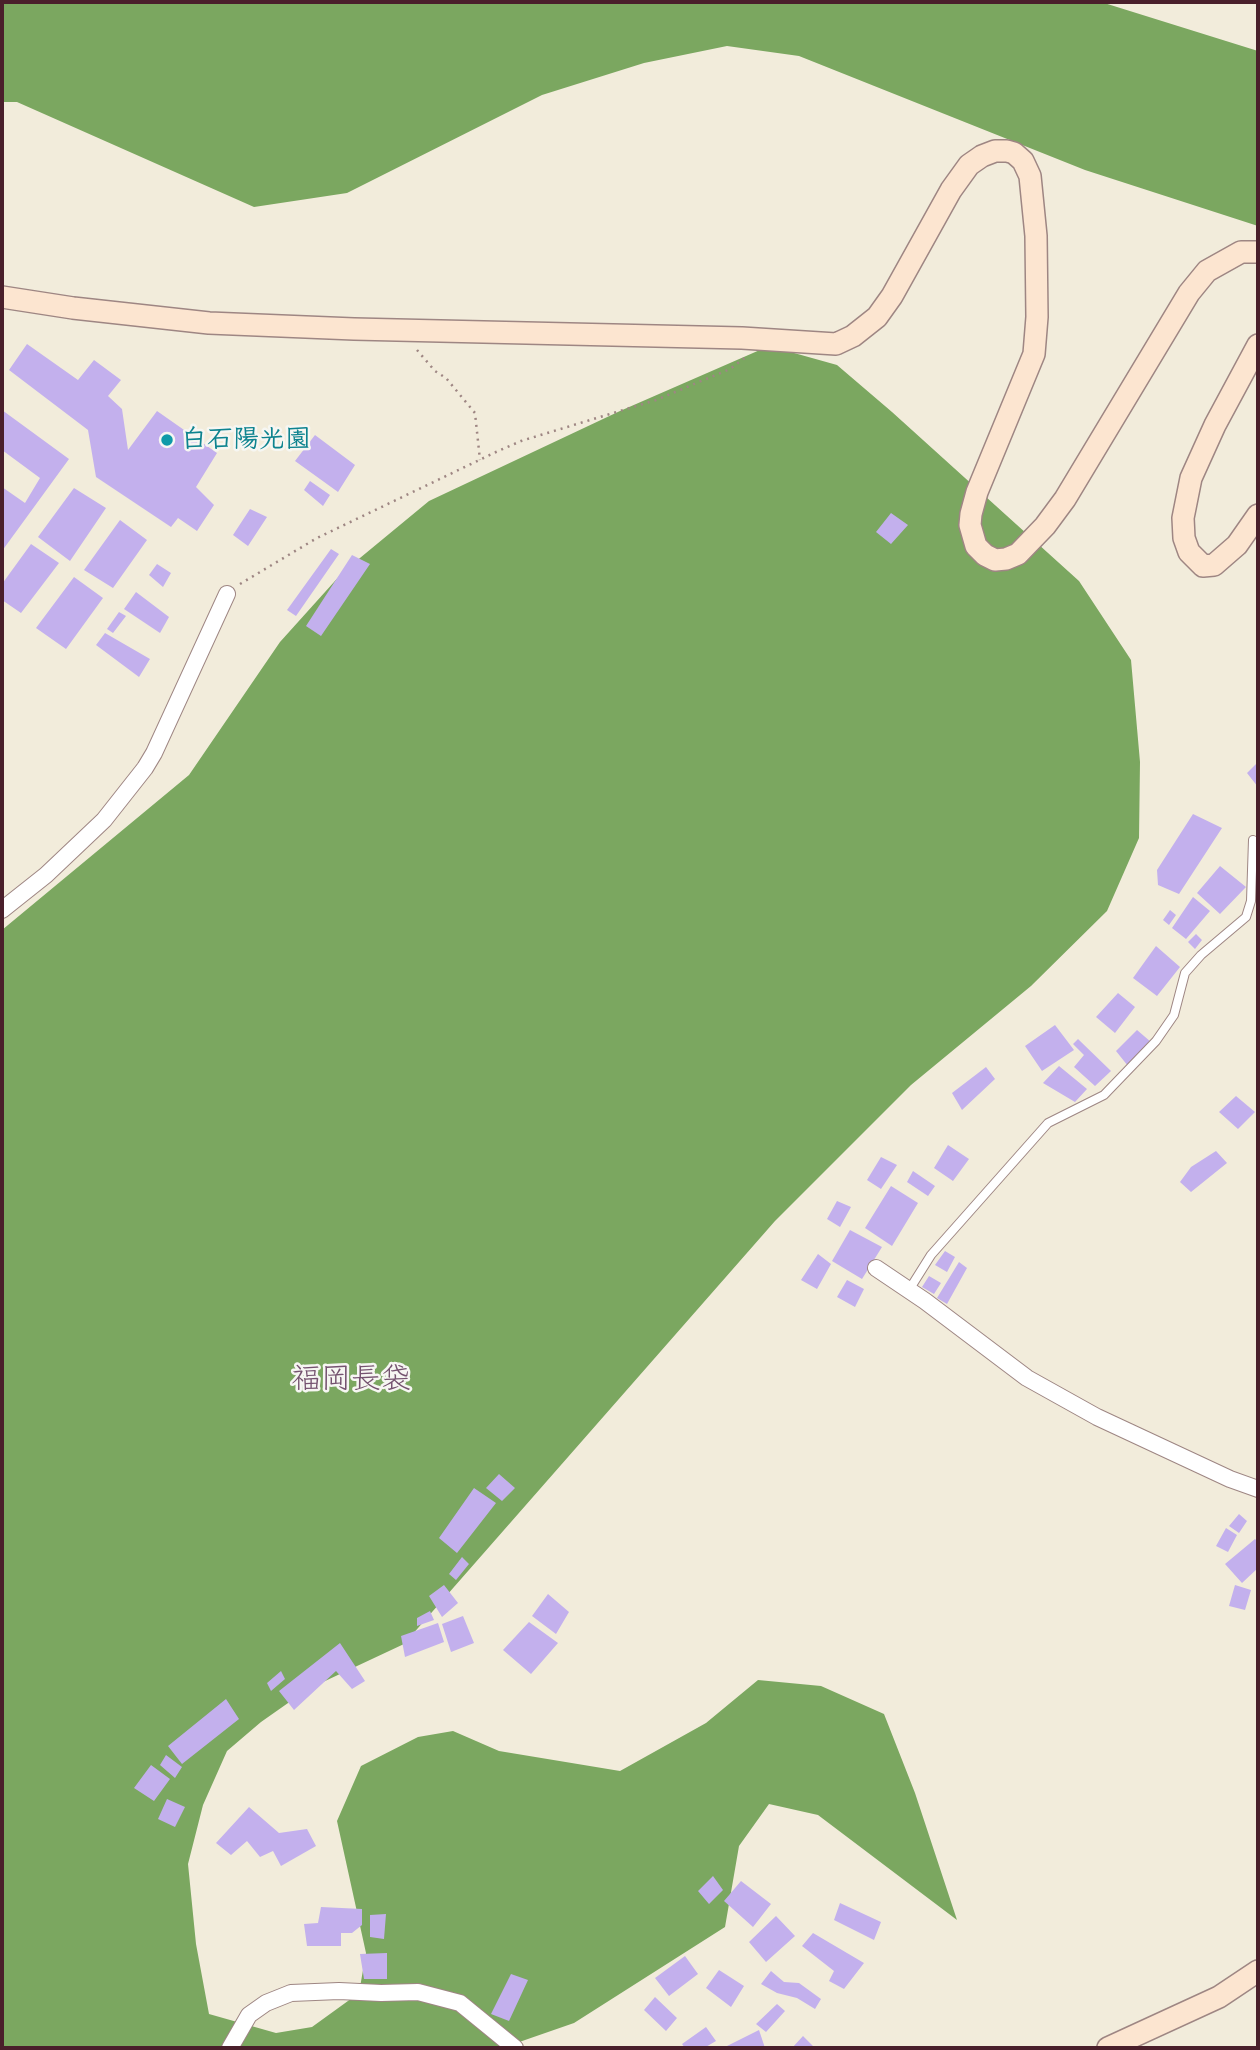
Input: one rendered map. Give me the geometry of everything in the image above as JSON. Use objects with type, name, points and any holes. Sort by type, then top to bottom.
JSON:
[{"type":"street","points":[[2,297],[73,309],[196,322],[836,344],[877,317],[892,296],[951,190],[969,165],[995,151],[1014,153],[1023,161],[1030,176],[1035,225],[1037,317],[1035,347],[1029,368],[976,492],[970,525],[976,546],[995,560],[1018,554],[1065,499],[1189,293],[1207,271],[1241,253],[1258,252]]},
{"type":"street","points":[[1258,345],[1214,425],[1191,478],[1183,518],[1184,538],[1189,552],[1203,566],[1214,565],[1237,545],[1258,515]]},
{"type":"street","points":[[2,910],[46,875],[104,820],[145,768],[164,733],[227,594]]},
{"type":"street","points":[[876,1268],[1027,1378],[1097,1417],[1230,1479],[1258,1489]]},
{"type":"street","points":[[1108,2048],[1219,1997],[1258,1971]]},
{"type":"street","points":[[230,2048],[249,2015],[266,2003],[291,1993],[339,1991],[418,1992],[460,2003],[515,2048]]},
{"type":"lane","points":[[1246,917],[1251,901],[1252,840]]},
{"type":"lane","points":[[909,1290],[931,1255],[1048,1123],[1104,1095],[1156,1041],[1174,1015],[1185,973],[1246,917],[1258,913]]},
{"type":"path","points":[[401,330],[475,413],[480,460]]},
{"type":"path","points":[[227,594],[253,575],[317,538],[480,460],[521,441],[656,400],[730,369],[768,340]]},
{"type":"green space","points":[[2,2],[1101,2],[1258,51],[1258,226],[1085,170],[799,56],[727,46],[644,63],[542,95],[347,193],[254,207],[17,102],[2,102]]},
{"type":"green space","points":[[769,346],[837,365],[1079,581],[1131,660],[1140,762],[1139,838],[1107,911],[1031,986],[911,1085],[775,1221],[404,1644],[308,1689],[261,1722],[227,1751],[203,1805],[188,1864],[196,1944],[209,2014],[276,2033],[312,2027],[359,1993],[366,1953],[337,1821],[361,1766],[418,1737],[453,1731],[499,1751],[620,1771],[706,1723],[758,1680],[821,1686],[884,1714],[915,1793],[957,1920],[818,1815],[769,1804],[739,1846],[725,1927],[574,2023],[502,2048],[2,2048],[2,930],[189,775],[280,642],[343,572],[429,501],[620,411]]},
{"type":"building","name":"白石陽光園","points":[[27,344],[78,380],[94,360],[121,380],[108,396],[122,409],[128,450],[157,411],[217,453],[196,487],[214,505],[197,531],[178,518],[171,527],[96,477],[88,430],[9,370]]},
{"type":"building","points":[[2,410],[69,459],[2,551],[2,487],[25,503],[40,478],[2,450]]},
{"type":"building","points":[[315,435],[355,465],[338,492],[295,461]]},
{"type":"building","points":[[310,481],[330,495],[323,506],[304,490]]},
{"type":"building","points":[[74,488],[106,508],[70,561],[38,537]]},
{"type":"building","points":[[250,509],[267,517],[248,546],[233,535]]},
{"type":"building","points":[[891,513],[908,525],[891,544],[876,532]]},
{"type":"building","points":[[120,520],[147,540],[113,588],[84,570]]},
{"type":"building","points":[[31,544],[59,563],[21,613],[2,600],[2,584]]},
{"type":"building","points":[[331,549],[339,554],[296,616],[287,610]]},
{"type":"building","points":[[352,555],[370,564],[321,636],[306,626]]},
{"type":"building","points":[[157,564],[171,573],[163,587],[149,575]]},
{"type":"building","points":[[74,577],[103,598],[66,649],[36,628]]},
{"type":"building","points":[[136,592],[169,617],[160,633],[124,609]]},
{"type":"building","points":[[119,612],[126,616],[113,633],[107,629]]},
{"type":"building","points":[[105,633],[150,659],[139,677],[96,645]]},
{"type":"building","points":[[1258,762],[1258,787],[1247,773]]},
{"type":"building","points":[[1193,814],[1222,828],[1179,894],[1158,885],[1157,870]]},
{"type":"building","points":[[1220,866],[1246,887],[1220,914],[1197,893]]},
{"type":"building","points":[[1193,897],[1210,911],[1186,939],[1172,928]]},
{"type":"building","points":[[1170,910],[1176,915],[1169,925],[1163,920]]},
{"type":"building","points":[[1196,934],[1202,940],[1195,949],[1188,942]]},
{"type":"building","points":[[1156,946],[1180,967],[1157,996],[1133,978]]},
{"type":"building","points":[[1118,993],[1135,1007],[1115,1033],[1096,1017]]},
{"type":"building","points":[[1055,1025],[1074,1050],[1042,1071],[1025,1046]]},
{"type":"building","points":[[1137,1030],[1151,1042],[1128,1066],[1116,1051]]},
{"type":"building","points":[[1078,1039],[1111,1071],[1095,1086],[1074,1067],[1084,1055],[1073,1044]]},
{"type":"building","points":[[1059,1066],[1087,1089],[1075,1102],[1043,1083]]},
{"type":"building","points":[[986,1067],[995,1079],[962,1110],[952,1093]]},
{"type":"building","points":[[1236,1096],[1255,1112],[1238,1129],[1219,1112]]},
{"type":"building","points":[[948,1145],[969,1159],[953,1181],[934,1168]]},
{"type":"building","points":[[1216,1151],[1227,1163],[1191,1192],[1180,1182],[1191,1167]]},
{"type":"building","points":[[881,1157],[897,1165],[881,1189],[867,1180]]},
{"type":"building","points":[[913,1171],[935,1186],[928,1196],[907,1182]]},
{"type":"building","points":[[891,1186],[918,1203],[892,1246],[865,1228]]},
{"type":"building","points":[[837,1201],[851,1207],[840,1227],[827,1219]]},
{"type":"building","points":[[850,1230],[882,1247],[862,1279],[832,1261]]},
{"type":"building","points":[[945,1251],[955,1257],[947,1272],[935,1265]]},
{"type":"building","points":[[818,1254],[831,1264],[817,1289],[801,1280]]},
{"type":"building","points":[[959,1262],[967,1268],[947,1304],[937,1298]]},
{"type":"building","points":[[929,1276],[941,1283],[934,1294],[922,1287]]},
{"type":"building","points":[[847,1280],[864,1289],[855,1307],[837,1297]]},
{"type":"building","points":[[499,1474],[515,1488],[502,1501],[486,1488]]},
{"type":"building","points":[[474,1488],[496,1503],[457,1553],[439,1538]]},
{"type":"building","points":[[1239,1514],[1247,1521],[1239,1533],[1229,1526]]},
{"type":"building","points":[[1226,1528],[1237,1535],[1228,1552],[1216,1546]]},
{"type":"building","points":[[1255,1539],[1258,1542],[1258,1568],[1242,1583],[1225,1564]]},
{"type":"building","points":[[462,1557],[469,1564],[456,1580],[449,1574]]},
{"type":"building","points":[[444,1585],[458,1603],[442,1617],[429,1596]]},
{"type":"building","points":[[1235,1585],[1251,1590],[1245,1610],[1229,1606]]},
{"type":"building","points":[[548,1594],[569,1612],[556,1634],[532,1616]]},
{"type":"building","points":[[430,1611],[434,1620],[417,1626],[417,1618]]},
{"type":"building","points":[[463,1616],[474,1643],[451,1652],[442,1624]]},
{"type":"building","points":[[529,1622],[558,1643],[531,1674],[503,1650]]},
{"type":"building","points":[[438,1623],[444,1642],[405,1657],[401,1636]]},
{"type":"building","points":[[340,1643],[365,1681],[352,1689],[336,1671],[294,1710],[279,1691]]},
{"type":"building","points":[[281,1671],[285,1679],[271,1691],[267,1683]]},
{"type":"building","points":[[226,1699],[239,1719],[182,1764],[168,1746]]},
{"type":"building","points":[[166,1755],[182,1767],[175,1778],[160,1765]]},
{"type":"building","points":[[151,1765],[170,1779],[154,1801],[134,1788]]},
{"type":"building","points":[[167,1799],[185,1807],[175,1827],[158,1819]]},
{"type":"building","points":[[249,1807],[279,1833],[307,1829],[316,1846],[281,1866],[273,1851],[260,1857],[247,1841],[231,1855],[216,1843]]},
{"type":"building","points":[[713,1876],[723,1890],[709,1904],[698,1891]]},
{"type":"building","points":[[741,1881],[771,1904],[753,1927],[724,1901]]},
{"type":"building","points":[[840,1903],[881,1922],[874,1940],[834,1920]]},
{"type":"building","points":[[321,1907],[362,1909],[362,1925],[352,1933],[341,1933],[341,1946],[307,1946],[304,1924],[318,1923]]},
{"type":"building","points":[[386,1914],[384,1939],[370,1937],[370,1915]]},
{"type":"building","points":[[776,1916],[795,1936],[766,1962],[749,1942]]},
{"type":"building","points":[[813,1933],[864,1963],[844,1989],[829,1981],[834,1971],[802,1946]]},
{"type":"building","points":[[387,1953],[387,1979],[364,1979],[360,1954]]},
{"type":"building","points":[[685,1956],[698,1974],[669,1996],[655,1978]]},
{"type":"building","points":[[719,1970],[744,1986],[731,2007],[706,1988]]},
{"type":"building","points":[[771,1971],[784,1982],[799,1983],[821,1999],[815,2009],[797,1998],[777,1993],[761,1984]]},
{"type":"building","points":[[511,1974],[528,1980],[509,2021],[491,2014]]},
{"type":"building","points":[[655,1997],[677,2018],[666,2031],[644,2010]]},
{"type":"building","points":[[777,2004],[785,2011],[766,2032],[756,2024]]},
{"type":"building","points":[[706,2027],[716,2041],[704,2048],[685,2048],[682,2044]]},
{"type":"building","points":[[759,2030],[765,2048],[723,2048]]},
{"type":"building","points":[[803,2036],[815,2048],[792,2048]]},
{"type":"place","name":"白石陽光園","points":[[167,440]]},
{"type":"district","name":"福岡長袋","points":[[351,1380]]}]
